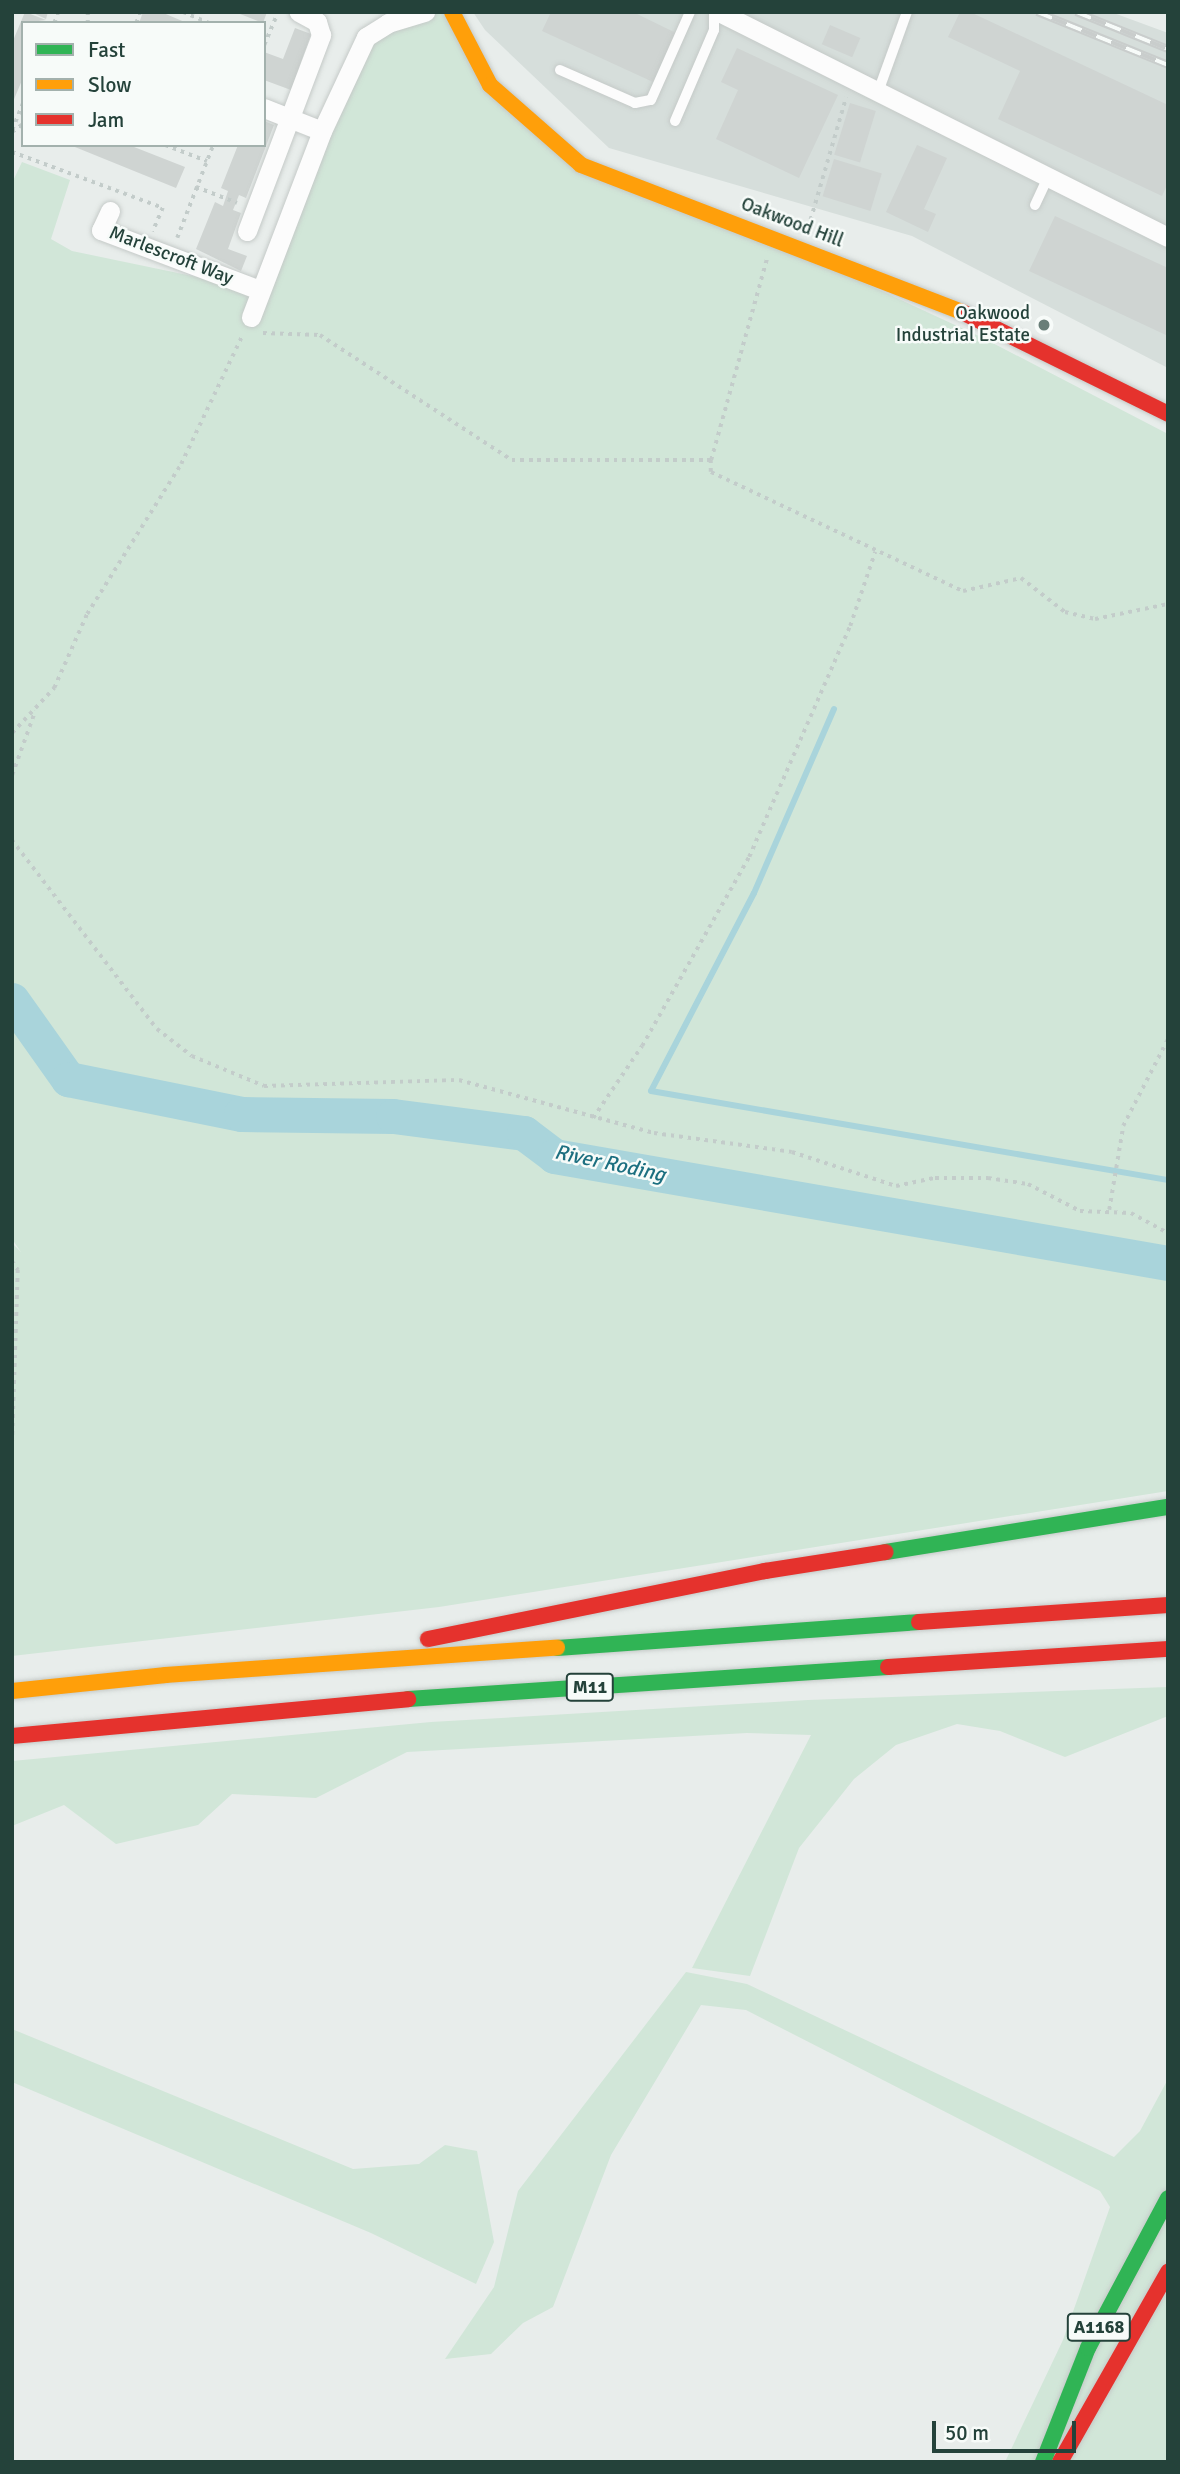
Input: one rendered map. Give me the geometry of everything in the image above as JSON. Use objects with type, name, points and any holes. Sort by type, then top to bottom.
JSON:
[{"type":"main road","name":"Oakwood Hill","points":[[452,12],[490,85],[581,165],[940,301],[1168,414]]},
{"type":"main road","name":"M11","points":[[295,1666],[765,1571],[1168,1507]]},
{"type":"main road","name":"M11","points":[[12,1691],[295,1666],[1168,1605]]},
{"type":"main road","name":"M11","points":[[12,1736],[289,1707],[1168,1649]]},
{"type":"main road","name":"M11","points":[[1044,1657],[1168,1665]]},
{"type":"main road","name":"A1168","points":[[1043,2462],[1088,2348],[1168,2198]]},
{"type":"main road","name":"A1168","points":[[1060,2462],[1168,2272]]},
{"type":"street","points":[[247,231],[321,35],[317,22],[299,12]]},
{"type":"street","points":[[251,317],[323,131],[366,37],[388,23],[425,12]]},
{"type":"street","points":[[719,12],[1168,237]]},
{"type":"street","points":[[266,109],[323,131]]},
{"type":"street","name":"Marlescroft Way","points":[[110,211],[97,237],[147,247],[260,290]]},
{"type":"lane","points":[[559,69],[635,103],[651,100],[690,12]]},
{"type":"lane","points":[[675,121],[714,30],[714,12]]},
{"type":"lane","points":[[878,92],[907,12]]},
{"type":"lane","points":[[1035,205],[1048,177]]},
{"type":"path","points":[[183,12],[204,21]]},
{"type":"path","points":[[266,40],[278,12]]},
{"type":"path","points":[[802,250],[851,78]]},
{"type":"path","points":[[12,131],[21,108]]},
{"type":"path","points":[[170,147],[207,161]]},
{"type":"path","points":[[170,256],[212,147]]},
{"type":"path","points":[[12,152],[163,208],[147,247]]},
{"type":"path","points":[[197,187],[249,207]]},
{"type":"path","points":[[772,239],[711,460],[710,472],[963,591],[1021,578],[1065,612],[1095,619],[1168,604]]},
{"type":"path","points":[[251,317],[261,333],[320,335],[512,460],[711,460]]},
{"type":"path","points":[[12,733],[54,688],[87,614],[181,464],[251,317]]},
{"type":"path","points":[[593,1118],[642,1046],[749,858],[850,626],[876,552]]},
{"type":"path","points":[[12,775],[37,706]]},
{"type":"path","points":[[12,840],[157,1030],[192,1056],[264,1086],[459,1080],[654,1133],[792,1152],[896,1186],[935,1178],[988,1178],[1028,1184],[1080,1210],[1131,1213],[1168,1233]]},
{"type":"path","points":[[1109,1210],[1123,1126],[1168,1039]]},
{"type":"path","points":[[12,1261],[18,1270],[12,1455]]},
{"type":"shaded area","points":[[473,12],[1111,12],[1168,33],[1168,368],[912,236],[609,148],[485,30]]},
{"type":"green space","points":[[425,12],[452,12],[490,85],[581,165],[763,236],[983,338],[1168,434],[1168,1491],[439,1607],[12,1656],[12,1243],[21,1252],[12,1239],[12,183],[22,162],[70,180],[51,239],[72,251],[260,290],[366,37]]},
{"type":"green space","points":[[1168,1687],[1168,1716],[1065,1757],[1000,1731],[957,1724],[896,1745],[854,1779],[799,1848],[750,1976],[692,1968],[811,1735],[747,1733],[407,1752],[316,1798],[232,1794],[198,1825],[116,1844],[64,1805],[12,1826],[12,1761],[431,1722],[808,1700]]},
{"type":"green space","points":[[686,1972],[747,1984],[1114,2157],[1140,2131],[1168,2079],[1168,2462],[1005,2462],[1063,2340],[1110,2207],[1100,2191],[746,2010],[701,2005],[611,2155],[553,2307],[523,2323],[491,2354],[445,2359],[494,2287],[518,2191]]},
{"type":"green space","points":[[12,2029],[353,2169],[419,2164],[445,2145],[477,2151],[494,2242],[476,2284],[371,2233],[12,2082]]},
{"type":"building","points":[[25,12],[46,20],[38,21],[21,21]]},
{"type":"building","points":[[31,12],[48,12],[46,19]]},
{"type":"building","points":[[143,12],[161,12],[182,21],[140,21]]},
{"type":"building","points":[[235,12],[267,12],[264,21]]},
{"type":"building","points":[[551,12],[633,12],[676,33],[653,82],[542,31]]},
{"type":"building","points":[[960,12],[970,12],[1168,105],[1168,183],[1162,196],[998,119],[1020,71],[948,37]]},
{"type":"building","points":[[21,22],[21,83],[12,104],[12,43]]},
{"type":"building","points":[[830,25],[860,38],[852,57],[822,44]]},
{"type":"building","points":[[295,28],[311,34],[291,90],[266,81],[266,53],[283,59]]},
{"type":"building","points":[[737,48],[838,95],[799,178],[716,139],[738,90],[721,82]]},
{"type":"building","points":[[850,103],[876,111],[860,163],[834,155]]},
{"type":"building","points":[[266,122],[274,125],[266,146]]},
{"type":"building","points":[[917,145],[947,158],[924,209],[936,214],[928,232],[886,212]]},
{"type":"building","points":[[75,147],[134,147],[185,167],[176,188]]},
{"type":"building","points":[[237,147],[266,147],[246,198],[239,195],[233,210],[241,213],[228,249],[247,256],[241,271],[196,249],[215,202],[223,206],[228,191],[221,188]]},
{"type":"building","points":[[834,159],[882,174],[870,211],[823,196]]},
{"type":"building","points":[[1055,216],[1168,268],[1168,336],[1029,271]]},
{"type":"waterway","points":[[834,709],[754,893],[651,1091],[1168,1180]]},
{"type":"waterway","name":"River Roding","points":[[12,1000],[68,1079],[241,1114],[393,1116],[524,1133],[554,1156],[1168,1263]]},
{"type":"railway","points":[[1037,12],[1168,65]]},
{"type":"railway","points":[[1076,12],[1168,49]]},
{"type":"traffic: fast","points":[[886,1552],[1168,1507]]},
{"type":"traffic: fast","points":[[557,1648],[919,1622]]},
{"type":"traffic: fast","points":[[408,1699],[888,1667]]},
{"type":"traffic: fast","points":[[1043,2462],[1088,2348],[1168,2198]]},
{"type":"traffic: slow","points":[[452,12],[490,85],[581,165],[962,312]]},
{"type":"traffic: slow","points":[[12,1691],[166,1675],[557,1648]]},
{"type":"traffic: jam","points":[[962,312],[1168,414]]},
{"type":"traffic: jam","points":[[428,1639],[765,1571],[886,1552]]},
{"type":"traffic: jam","points":[[919,1622],[1168,1605]]},
{"type":"traffic: jam","points":[[888,1667],[1168,1649]]},
{"type":"traffic: jam","points":[[12,1736],[408,1699]]},
{"type":"traffic: jam","points":[[1060,2462],[1168,2272]]},
{"type":"place","name":"Oakwood Industrial Estate","points":[[1044,325]]}]
